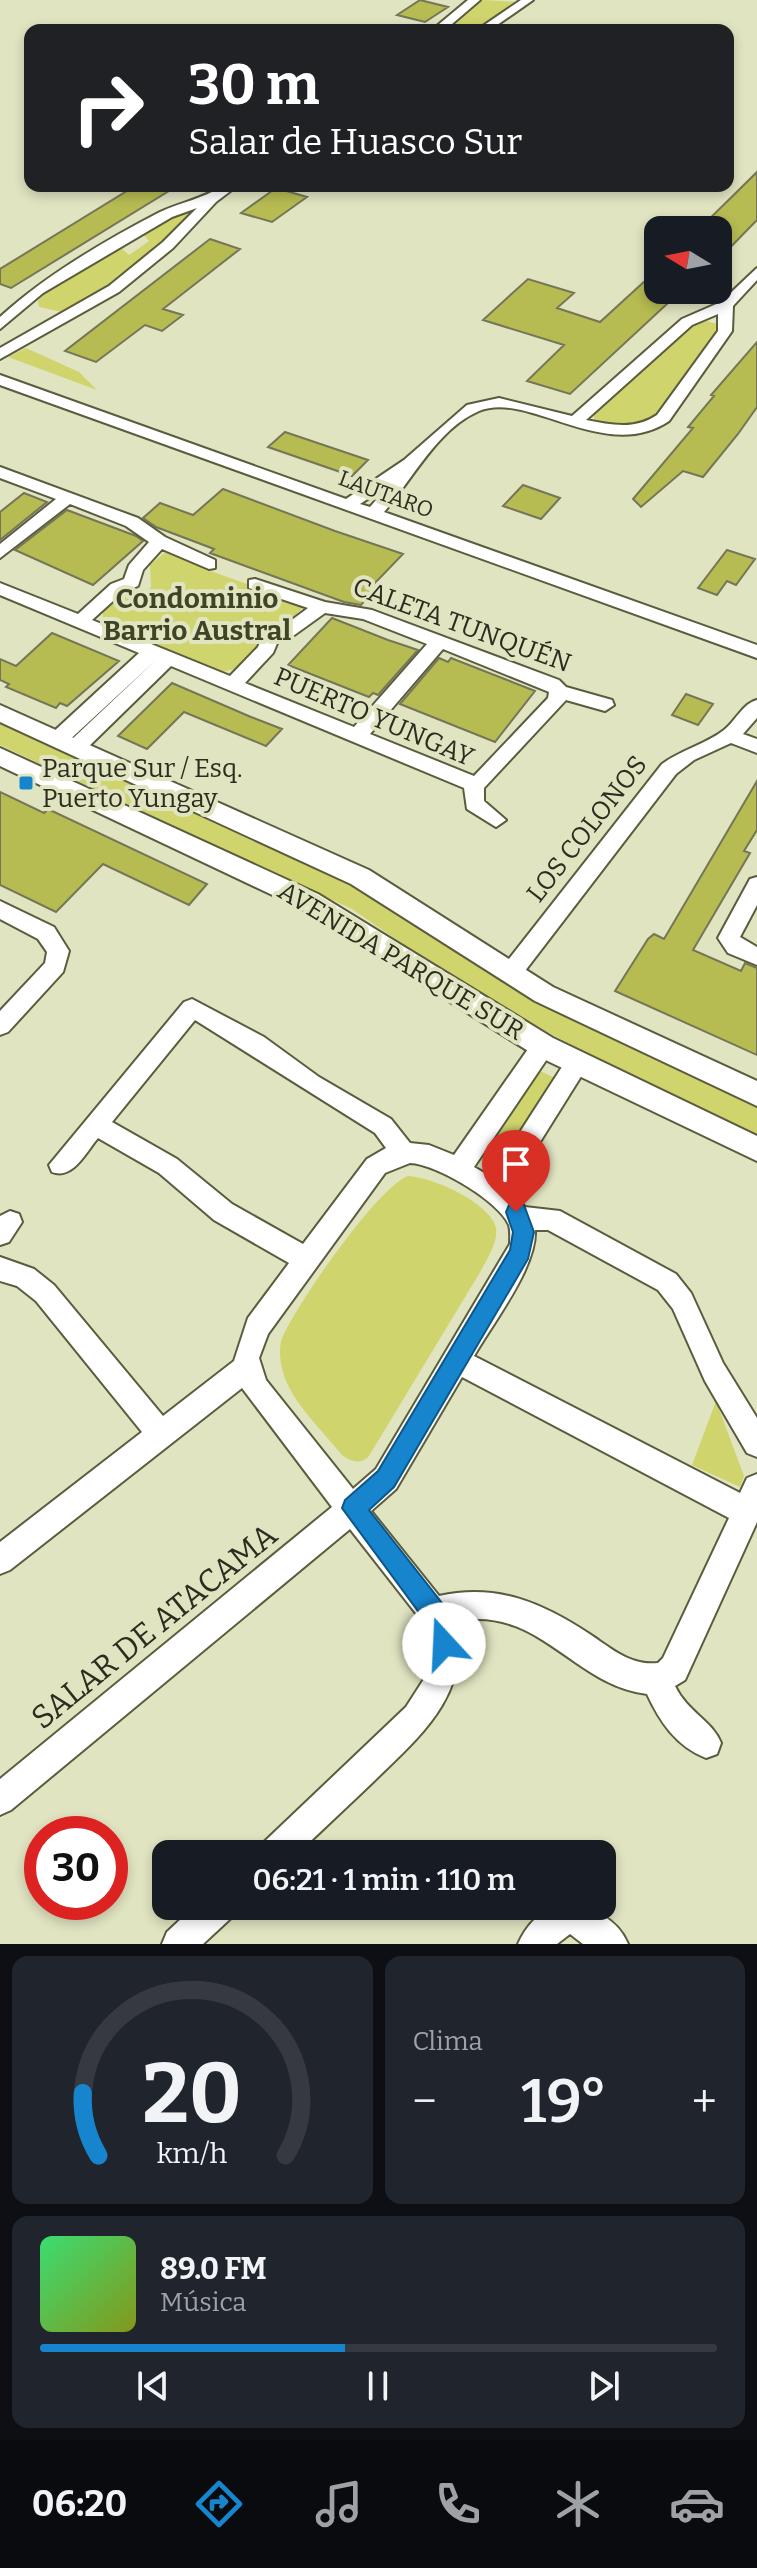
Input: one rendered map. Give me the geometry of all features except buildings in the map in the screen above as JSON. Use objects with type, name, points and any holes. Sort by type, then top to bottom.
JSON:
[{"type":"street","points":[[445,24],[475,0]]},
{"type":"street","points":[[493,24],[530,1]]},
{"type":"street","points":[[0,325],[38,290],[167,214],[212,199],[222,192]]},
{"type":"street","points":[[0,355],[34,332],[82,310],[191,225],[212,199]]},
{"type":"street","points":[[576,421],[697,317],[726,305],[757,272]]},
{"type":"street","points":[[26,303],[25,311],[30,316],[48,321],[63,319]]},
{"type":"street","points":[[349,504],[411,463],[465,411],[476,405],[500,403],[628,432],[656,426],[724,334],[726,305]]},
{"type":"street","points":[[697,317],[725,325]]},
{"type":"street","name":"LAUTARO","points":[[0,380],[757,652]]},
{"type":"street","points":[[374,513],[392,493],[411,463]]},
{"type":"street","points":[[0,472],[132,522],[159,541],[209,564]]},
{"type":"street","points":[[0,553],[68,498]]},
{"type":"street","points":[[81,621],[117,588],[132,582],[135,569],[159,541]]},
{"type":"street","name":"CALETA TUNQUÉN","points":[[255,584],[322,607],[354,610],[552,684],[559,691],[605,705]]},
{"type":"street","name":"PUERTO YUNGAY","points":[[0,589],[474,784],[474,804],[496,820]]},
{"type":"street","points":[[232,685],[267,649],[270,637],[287,632],[322,607]]},
{"type":"street","points":[[356,737],[440,641]]},
{"type":"street","points":[[67,743],[161,655]]},
{"type":"street","points":[[474,784],[483,780],[557,700],[559,691]]},
{"type":"street","name":"LOS COLONOS","points":[[510,974],[669,769],[687,755],[730,736],[757,706]]},
{"type":"street","name":"AVENIDA PARQUE SUR","points":[[0,713],[360,877],[510,974],[583,1014],[757,1094]]},
{"type":"street","points":[[730,736],[757,746]]},
{"type":"street","name":"AVENIDA PARQUE SUR","points":[[0,756],[316,905],[543,1046],[757,1149]]},
{"type":"street","points":[[757,885],[729,935],[736,947],[757,956]]},
{"type":"street","points":[[0,909],[46,933],[58,951],[55,966],[0,1026]]},
{"type":"street","points":[[61,1165],[192,1008],[256,1044],[311,1084],[383,1126],[404,1153]]},
{"type":"street","points":[[458,1170],[543,1046]]},
{"type":"street","points":[[495,1192],[577,1063]]},
{"type":"street","points":[[95,1124],[168,1166],[223,1212],[306,1259]]},
{"type":"street","points":[[289,1840],[407,1729],[435,1694],[445,1659],[441,1629],[433,1612],[261,1396],[246,1368],[248,1346],[257,1327],[376,1166],[404,1153],[424,1154],[495,1192],[520,1218],[551,1219],[667,1282],[682,1301],[714,1372],[757,1443]]},
{"type":"street","name":"SALAR DE ATACAMA","points":[[0,1799],[386,1479],[521,1252],[523,1232],[520,1218]]},
{"type":"street","points":[[0,1269],[25,1277],[45,1293],[162,1435]]},
{"type":"street","points":[[433,1612],[469,1602],[510,1605],[624,1674],[656,1679],[674,1669],[752,1500],[456,1360]]},
{"type":"street","points":[[0,1560],[246,1368]]},
{"type":"street","points":[[656,1679],[673,1715],[706,1743]]},
{"type":"street","points":[[535,1944],[554,1923],[573,1916],[611,1944]]},
{"type":"street","points":[[179,1944],[204,1920]]},
{"type":"green space","points":[[482,0],[518,2],[484,24],[450,24]]},
{"type":"green space","points":[[188,211],[192,216],[181,228],[85,304],[62,312],[39,307],[38,301],[50,288],[119,246],[129,255],[149,241],[142,233],[174,214]]},
{"type":"green space","points":[[707,321],[717,324],[720,331],[649,425],[610,425],[594,419],[594,412],[693,324]]},
{"type":"green space","points":[[26,348],[79,372],[97,390],[8,357]]},
{"type":"green space","points":[[169,549],[205,569],[303,604],[301,610],[234,669],[222,672],[103,623],[103,611],[126,593],[144,592],[151,587],[150,565]]},
{"type":"green space","points":[[0,723],[239,830],[381,901],[561,1015],[757,1107],[757,1135],[593,1057],[461,984],[352,909],[0,745]]},
{"type":"green space","points":[[540,1071],[555,1078],[499,1164],[484,1156]]},
{"type":"green space","points":[[408,1176],[445,1186],[484,1209],[496,1228],[496,1239],[482,1269],[369,1456],[356,1462],[342,1455],[298,1402],[283,1373],[281,1341],[301,1303],[358,1224],[377,1201]]},
{"type":"green space","points":[[716,1401],[744,1476],[740,1487],[692,1465]]},
{"type":"place","name":"Parque Sur / Esq. Puerto Yungay","points":[[26,783]]},
{"type":"district","name":"Condominio Barrio Austral","points":[[197,614]]},
{"type":"route","points":[[444,1644],[433,1612],[353,1508],[386,1479],[521,1252],[523,1232],[516,1212]]}]
